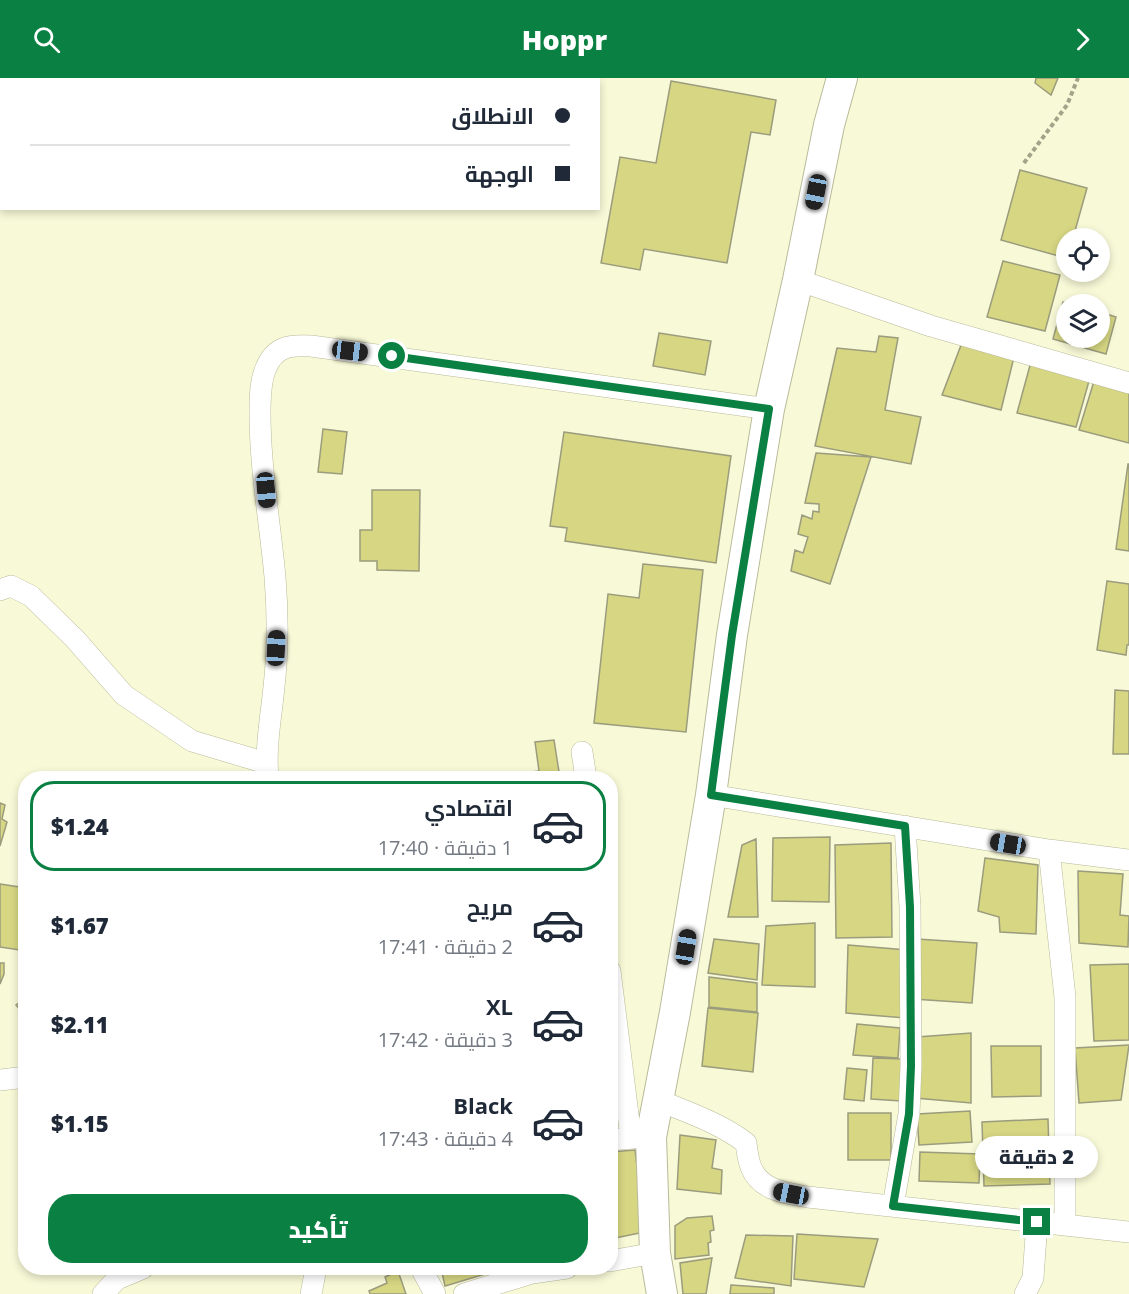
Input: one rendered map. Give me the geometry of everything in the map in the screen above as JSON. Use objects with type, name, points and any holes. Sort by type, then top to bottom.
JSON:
[{"type":"street","points":[[631,1138],[658,1100],[711,795],[732,635],[769,409],[829,125],[842,78]]},
{"type":"street","points":[[798,280],[931,326],[1129,383]]},
{"type":"street","points":[[0,590],[10,586],[31,596],[75,639],[124,695],[192,741],[267,771],[275,684],[277,630],[275,578],[260,433],[260,393],[265,368],[277,352],[291,345],[311,346],[769,409]]},
{"type":"street","points":[[582,752],[585,771]]},
{"type":"street","points":[[711,795],[1049,850],[1129,860]]},
{"type":"street","points":[[893,1206],[909,1114],[911,1066],[910,907],[905,826]]},
{"type":"street","points":[[1049,850],[1065,997],[1065,1225]]},
{"type":"street","points":[[618,1035],[631,1138],[662,1294]]},
{"type":"street","points":[[0,1080],[18,1078]]},
{"type":"street","points":[[658,1100],[712,1122],[740,1138],[746,1143],[751,1167],[758,1180],[774,1190],[808,1197],[1129,1232]]},
{"type":"street","points":[[1026,1294],[1033,1278],[1037,1222]]},
{"type":"street","points":[[618,1259],[655,1253]]},
{"type":"street","points":[[103,1294],[117,1279],[126,1275]]},
{"type":"street","points":[[311,1294],[315,1275]]},
{"type":"street","points":[[425,1275],[435,1294]]},
{"type":"street","points":[[464,1294],[526,1275]]},
{"type":"path","points":[[1024,163],[1067,105],[1078,78]]},
{"type":"building","points":[[1036,78],[1058,78],[1051,95],[1035,83]]},
{"type":"building","points":[[671,81],[776,100],[770,135],[751,132],[727,263],[644,249],[640,270],[601,263],[620,157],[656,163]]},
{"type":"building","points":[[1020,170],[1087,188],[1076,228],[1056,228],[1056,255],[1001,240]]},
{"type":"building","points":[[1003,261],[1056,274],[1056,282],[1058,282],[1045,331],[987,317]]},
{"type":"building","points":[[1110,315],[1116,317],[1110,339]]},
{"type":"building","points":[[659,333],[711,341],[705,375],[653,366]]},
{"type":"building","points":[[879,336],[898,338],[885,410],[921,417],[911,464],[815,446],[837,348],[876,352]]},
{"type":"building","points":[[963,340],[1015,353],[1001,410],[942,395]]},
{"type":"building","points":[[1085,348],[1108,348],[1106,354]]},
{"type":"building","points":[[1032,358],[1091,374],[1076,427],[1017,413]]},
{"type":"building","points":[[1095,378],[1129,387],[1129,443],[1079,430]]},
{"type":"building","points":[[323,429],[347,432],[342,474],[318,472]]},
{"type":"building","points":[[564,432],[731,456],[716,563],[565,541],[567,528],[550,526]]},
{"type":"building","points":[[816,453],[871,457],[830,584],[791,571],[795,550],[803,553],[808,537],[798,534],[802,515],[812,519],[813,511],[819,512],[819,504],[805,503]]},
{"type":"building","points":[[1129,464],[1129,551],[1116,549]]},
{"type":"building","points":[[372,490],[420,490],[419,571],[377,570],[377,561],[360,561],[360,530],[372,530]]},
{"type":"building","points":[[643,564],[703,570],[686,732],[594,723],[608,594],[639,598]]},
{"type":"building","points":[[1107,581],[1129,584],[1129,645],[1127,645],[1126,655],[1097,650]]},
{"type":"building","points":[[1115,690],[1129,691],[1129,754],[1113,754]]},
{"type":"building","points":[[554,740],[559,771],[539,771],[535,742]]},
{"type":"building","points":[[0,803],[5,805],[2,819],[7,822],[0,846]]},
{"type":"building","points":[[830,837],[829,902],[772,901],[773,838]]},
{"type":"building","points":[[756,839],[758,917],[728,917],[742,845]]},
{"type":"building","points":[[891,843],[892,937],[836,938],[835,845]]},
{"type":"building","points":[[985,858],[1038,865],[1036,934],[1000,932],[999,917],[978,911]]},
{"type":"building","points":[[1078,871],[1123,874],[1120,915],[1129,916],[1128,947],[1079,943]]},
{"type":"building","points":[[0,884],[18,887],[18,950],[0,947]]},
{"type":"building","points":[[815,923],[815,987],[762,985],[766,926]]},
{"type":"building","points":[[714,939],[759,944],[757,980],[708,973]]},
{"type":"building","points":[[917,939],[977,943],[972,1003],[913,999]]},
{"type":"building","points":[[848,945],[907,950],[905,1018],[846,1013]]},
{"type":"building","points":[[0,963],[4,963],[4,974],[0,984]]},
{"type":"building","points":[[1129,964],[1129,1040],[1094,1041],[1090,965]]},
{"type":"building","points":[[709,977],[757,983],[757,1012],[709,1007]]},
{"type":"building","points":[[708,1008],[758,1013],[753,1072],[702,1066]]},
{"type":"building","points":[[857,1024],[900,1028],[898,1058],[853,1055]]},
{"type":"building","points":[[971,1033],[971,1103],[915,1098],[917,1037]]},
{"type":"building","points":[[1129,1045],[1121,1100],[1079,1103],[1075,1048]]},
{"type":"building","points":[[991,1046],[1041,1046],[1041,1096],[992,1097]]},
{"type":"building","points":[[873,1058],[903,1059],[901,1101],[871,1099]]},
{"type":"building","points":[[847,1068],[867,1070],[864,1101],[844,1099]]},
{"type":"building","points":[[970,1111],[972,1142],[919,1145],[917,1114]]},
{"type":"building","points":[[848,1113],[891,1113],[891,1160],[848,1160]]},
{"type":"building","points":[[1048,1119],[1050,1184],[984,1186],[982,1122]]},
{"type":"building","points":[[680,1135],[716,1140],[712,1168],[722,1170],[721,1194],[677,1189]]},
{"type":"building","points":[[635,1150],[645,1232],[618,1237],[618,1151]]},
{"type":"building","points":[[920,1152],[980,1154],[979,1183],[919,1181]]},
{"type":"building","points":[[712,1216],[714,1230],[710,1231],[709,1255],[675,1259],[675,1226],[687,1218]]},
{"type":"building","points":[[797,1234],[878,1239],[864,1287],[794,1279]]},
{"type":"building","points":[[746,1235],[793,1236],[791,1286],[735,1278]]},
{"type":"building","points":[[712,1258],[706,1294],[683,1294],[680,1263]]},
{"type":"building","points":[[399,1275],[406,1294],[370,1294],[369,1291],[387,1283],[385,1277]]},
{"type":"building","points":[[443,1275],[482,1275],[445,1286]]},
{"type":"building","points":[[731,1285],[774,1288],[774,1294],[730,1294]]},
{"type":"route","points":[[392,356],[769,409],[732,635],[711,795],[905,826],[910,907],[911,1066],[909,1114],[893,1206],[1037,1222]]}]
